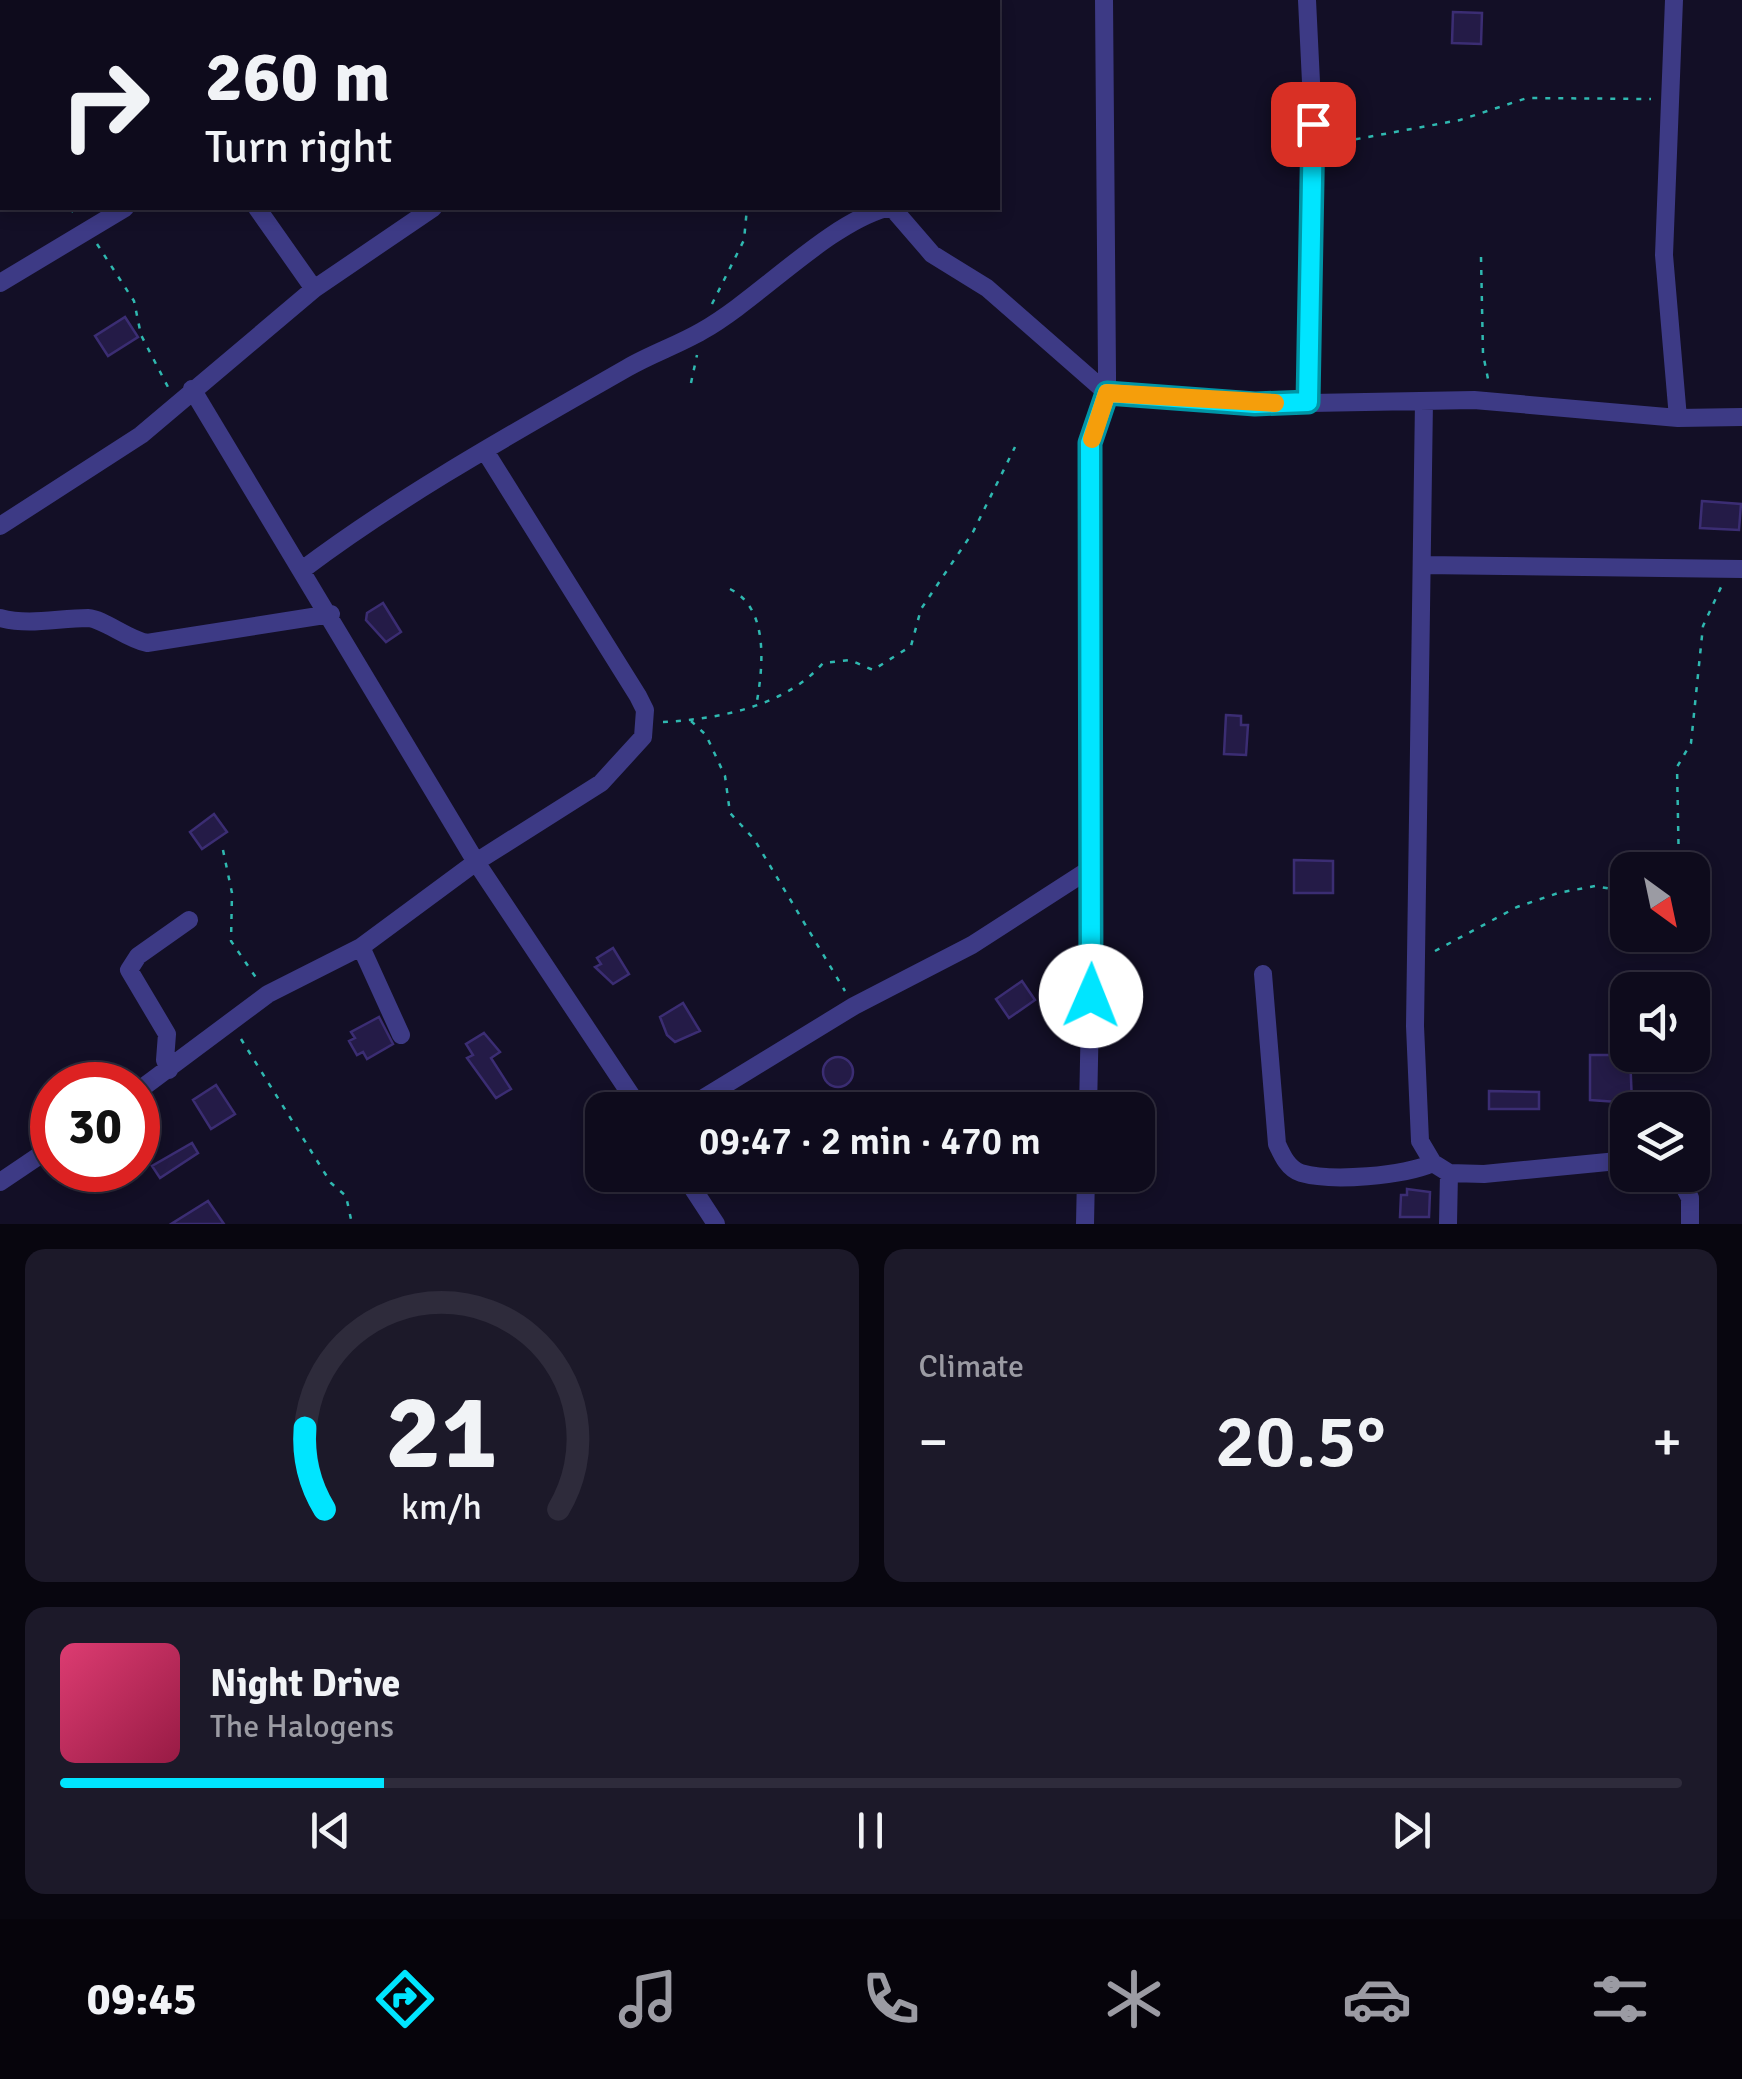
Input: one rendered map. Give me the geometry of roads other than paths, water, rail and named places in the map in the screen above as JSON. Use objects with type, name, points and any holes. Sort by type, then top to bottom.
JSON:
[{"type":"street","points":[[1088,1092],[1093,867],[1090,443],[1107,393],[1104,0]]},
{"type":"street","points":[[1307,0],[1313,144],[1308,402]]},
{"type":"street","points":[[1674,0],[1664,255],[1678,418]]},
{"type":"street","points":[[0,284],[122,210]]},
{"type":"street","points":[[258,210],[314,289]]},
{"type":"street","points":[[0,526],[142,435],[314,289],[430,210]]},
{"type":"street","points":[[302,570],[364,525],[486,451],[630,366],[703,331],[823,244],[883,210]]},
{"type":"street","points":[[893,210],[932,254],[987,288],[1107,393],[1255,404],[1486,401],[1678,418],[1742,417]]},
{"type":"street","points":[[192,389],[331,614],[476,862],[629,1092]]},
{"type":"street","points":[[1424,402],[1416,951],[1418,1124],[1420,1140],[1441,1168],[1448,1224]]},
{"type":"street","points":[[160,1076],[268,994],[361,948],[476,862],[601,783],[636,749],[647,723],[638,696],[486,451]]},
{"type":"street","points":[[1422,565],[1739,569]]},
{"type":"street","points":[[0,618],[50,622],[96,619],[120,636],[147,643],[331,614]]},
{"type":"street","points":[[713,1092],[854,1006],[972,945],[1093,867]]},
{"type":"street","points":[[169,1070],[165,1060],[167,1034],[128,970],[138,956],[189,920]]},
{"type":"street","points":[[361,948],[401,1035]]},
{"type":"street","points":[[1263,974],[1277,1144],[1284,1161],[1300,1172],[1394,1174],[1441,1168],[1484,1174],[1610,1162]]},
{"type":"street","points":[[0,1182],[30,1161]]},
{"type":"street","points":[[695,1192],[716,1224]]},
{"type":"street","points":[[1085,1224],[1086,1192]]},
{"type":"street","points":[[1687,1192],[1690,1224]]}]
